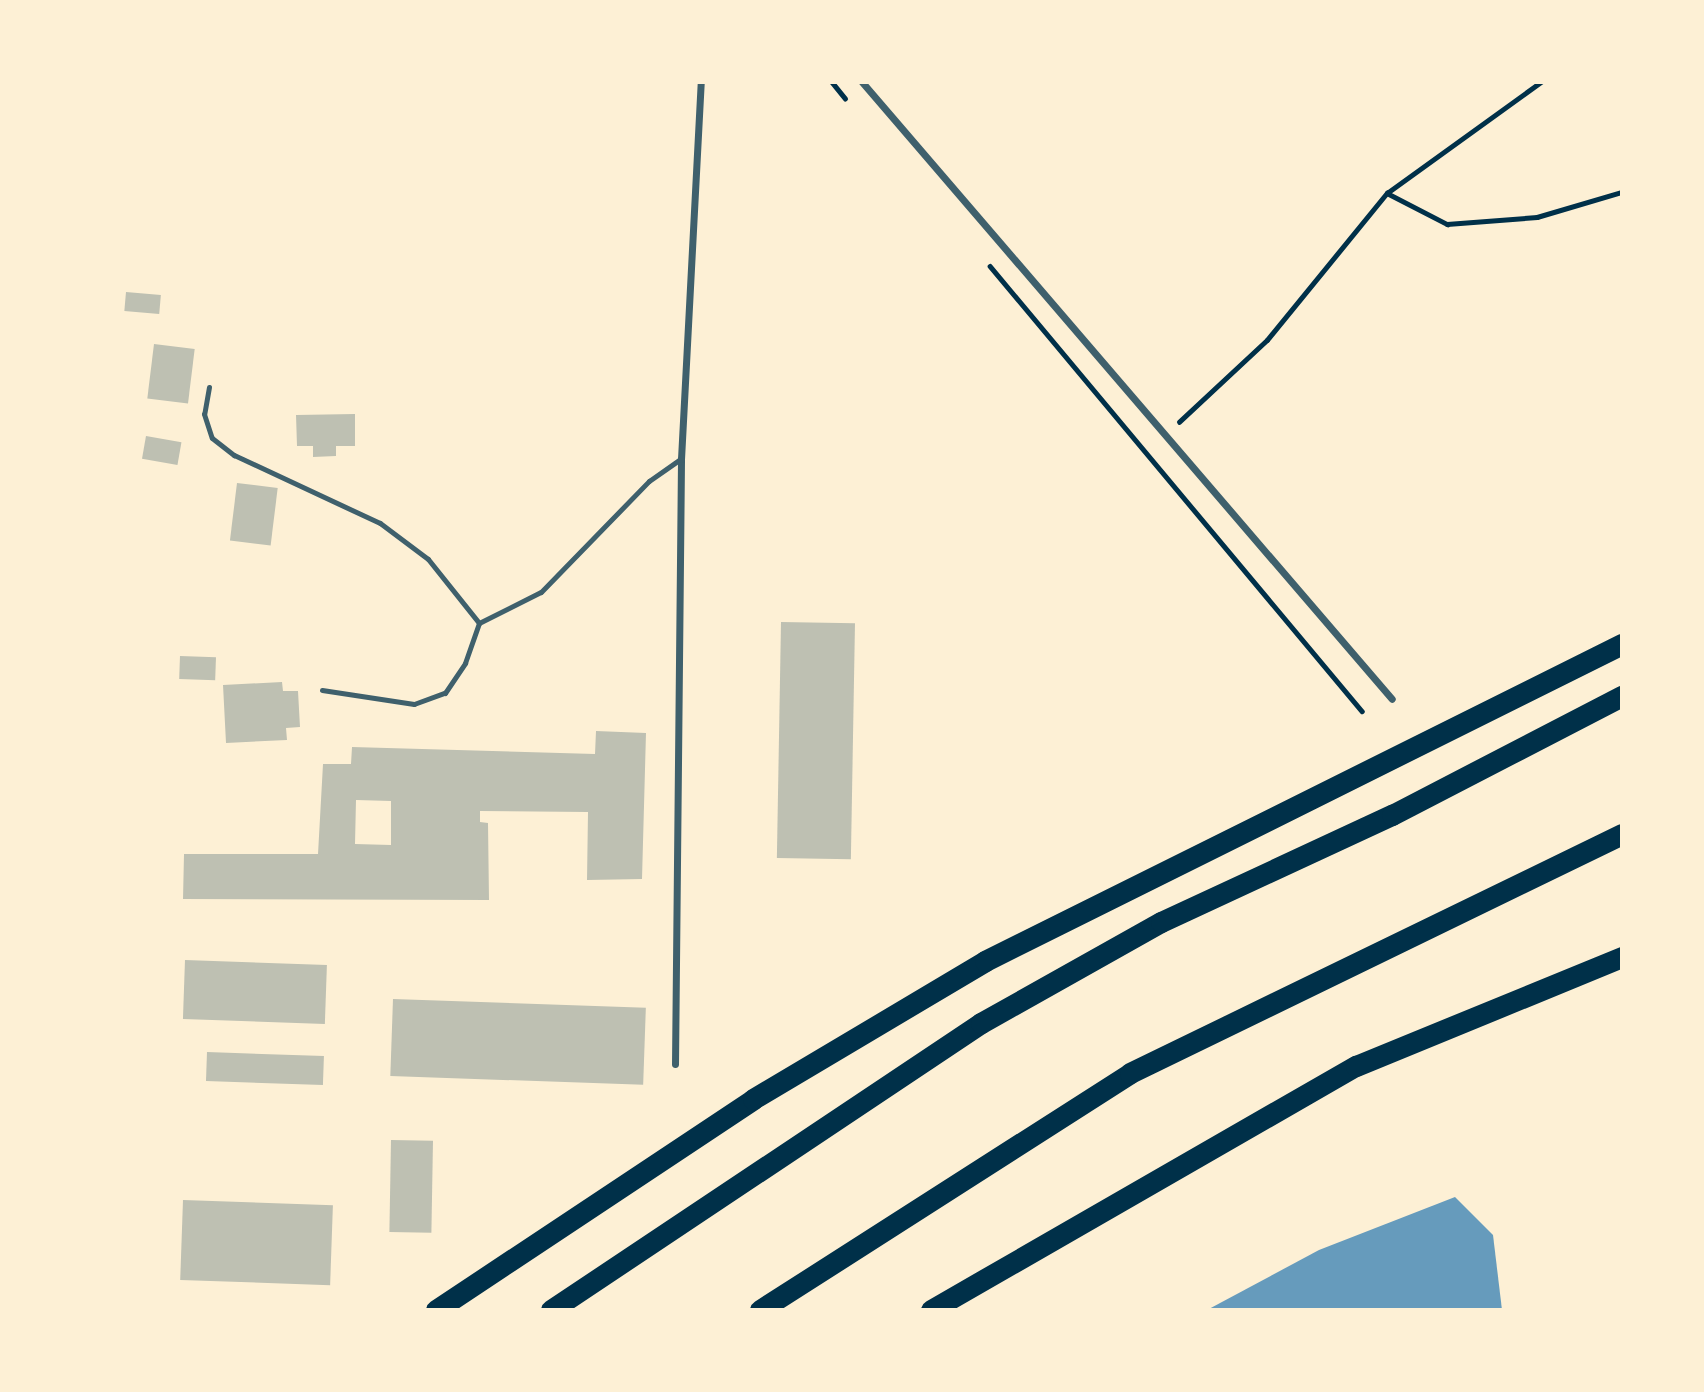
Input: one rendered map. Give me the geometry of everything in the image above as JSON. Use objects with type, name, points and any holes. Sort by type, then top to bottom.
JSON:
[{"type":"highway","points":[[436,1310],[753,1099],[985,961],[1622,644]]},
{"type":"highway","points":[[551,1310],[981,1023],[1161,922],[1392,816],[1622,696]]},
{"type":"highway","points":[[760,1310],[1130,1073],[1622,834]]},
{"type":"highway","points":[[931,1310],[1356,1066],[1622,957]]},
{"type":"street","points":[[675,1064],[681,459],[701,82]]},
{"type":"street","points":[[862,82],[1392,699]]},
{"type":"lane","points":[[209,387],[204,414],[212,438],[234,455],[380,523],[428,559],[479,623]]},
{"type":"lane","points":[[322,690],[431,702],[465,663],[479,623],[541,592],[649,481],[681,459]]},
{"type":"path","points":[[832,82],[850,103]]},
{"type":"path","points":[[1147,450],[1268,340],[1387,192],[1541,82]]},
{"type":"path","points":[[1387,192],[1447,225],[1537,217],[1622,192]]},
{"type":"path","points":[[985,261],[1147,450],[1362,710]]},
{"type":"water","points":[[1455,1197],[1493,1235],[1502,1310],[1207,1310],[1319,1250]]},
{"type":"building","points":[[126,292],[161,295],[159,314],[124,311]]},
{"type":"building","points":[[154,344],[195,349],[188,404],[147,399]]},
{"type":"building","points":[[355,414],[355,446],[336,446],[336,456],[313,457],[313,446],[297,446],[296,415]]},
{"type":"building","points":[[146,436],[181,442],[177,465],[142,459]]},
{"type":"building","points":[[237,483],[278,488],[271,546],[230,541]]},
{"type":"building","points":[[781,622],[855,623],[851,859],[777,858]]},
{"type":"building","points":[[180,656],[216,657],[215,680],[179,679]]},
{"type":"building","points":[[282,682],[283,691],[298,691],[300,727],[286,728],[287,740],[226,743],[223,685]]},
{"type":"building","points":[[596,731],[646,733],[642,879],[587,880],[588,812],[480,811],[480,822],[488,823],[489,900],[183,899],[184,854],[318,854],[323,764],[351,764],[352,747],[595,754]],"holes":[[[356,800],[391,801],[391,845],[355,844]]]},
{"type":"building","points":[[185,960],[327,965],[325,1024],[183,1019]]},
{"type":"building","points":[[393,999],[646,1008],[643,1085],[390,1076]]},
{"type":"building","points":[[207,1052],[324,1056],[323,1085],[206,1081]]},
{"type":"building","points":[[391,1140],[433,1141],[431,1233],[389,1232]]},
{"type":"building","points":[[183,1200],[333,1205],[330,1285],[180,1280]]}]
